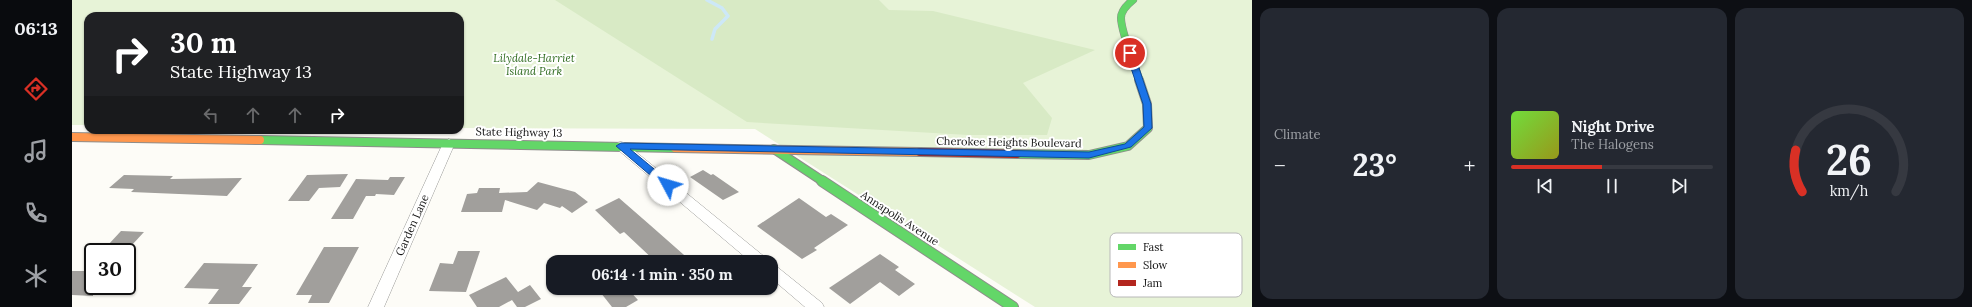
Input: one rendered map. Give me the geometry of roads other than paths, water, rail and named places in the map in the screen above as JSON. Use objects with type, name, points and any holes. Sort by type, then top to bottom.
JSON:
[{"type":"street","name":"Cherokee Heights Boulevard","points":[[774,150],[1089,155],[1128,146],[1148,128],[1147,104],[1127,43],[1121,17],[1126,6],[1133,0]]},
{"type":"street","name":"State Highway 13","points":[[72,137],[774,150]]},
{"type":"street","name":"Garden Lane","points":[[376,307],[449,143]]},
{"type":"street","points":[[621,146],[753,255]]},
{"type":"street","name":"Annapolis Avenue","points":[[774,150],[1013,307]]},
{"type":"street","points":[[778,276],[816,307]]},
{"type":"waterway","points":[[707,0],[722,8],[728,16],[715,29],[712,39]]},
{"type":"park label","name":"Lilydale-Harriet Island Park","points":[[534,64]]}]
